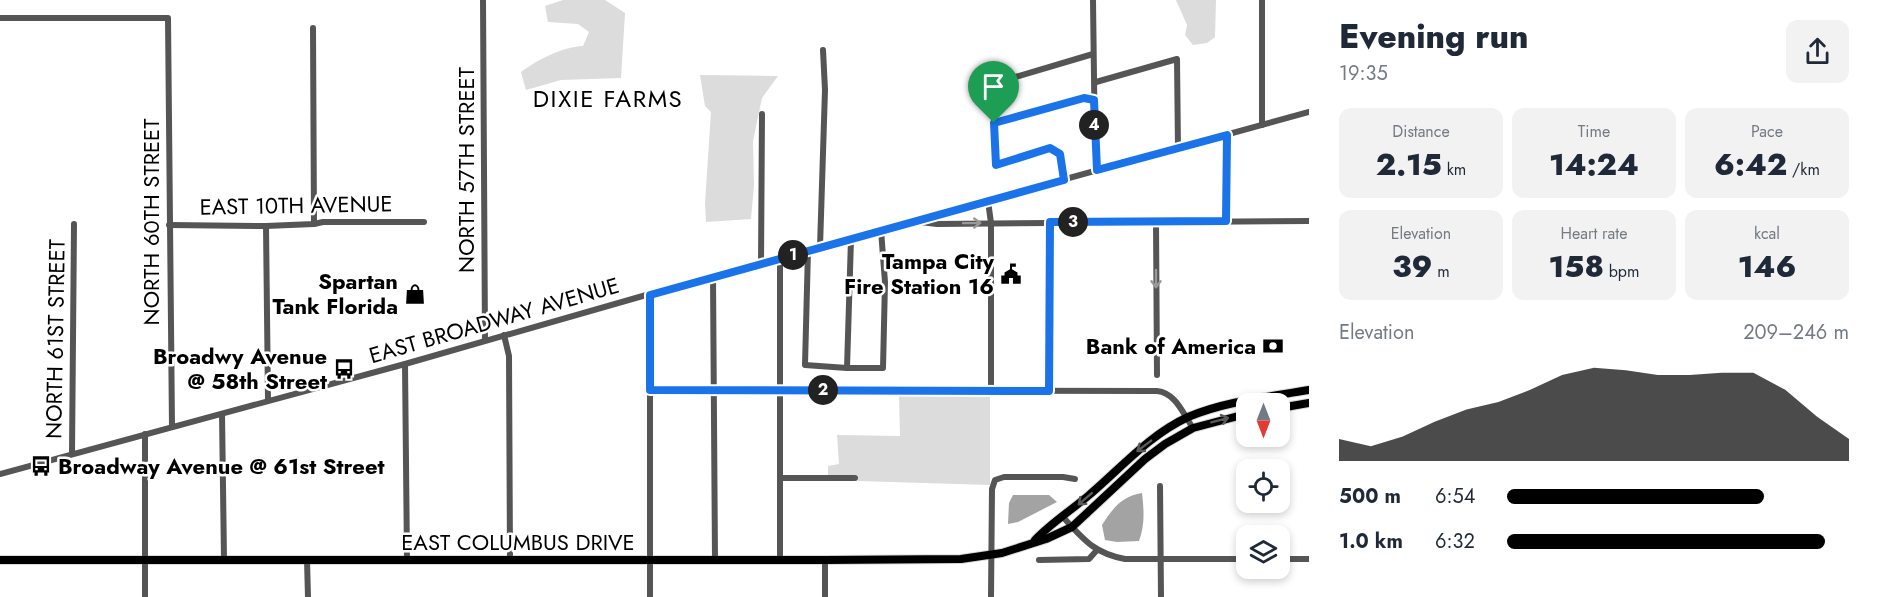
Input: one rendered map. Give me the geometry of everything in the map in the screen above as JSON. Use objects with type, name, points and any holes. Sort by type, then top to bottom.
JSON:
[{"type":"main road","name":"EAST COLUMBUS DRIVE","points":[[1034,542],[1138,451],[1161,433],[1187,418],[1225,405],[1309,390]]},
{"type":"main road","points":[[1290,406],[1309,403]]},
{"type":"main road","name":"EAST COLUMBUS DRIVE","points":[[0,560],[825,560],[949,559],[991,555],[1046,539],[1072,527],[1145,459],[1165,444],[1193,428],[1236,417]]},
{"type":"street","name":"NORTH 57TH STREET","points":[[483,0],[485,340]]},
{"type":"street","points":[[1093,0],[1097,170]]},
{"type":"street","points":[[1262,0],[1262,126]]},
{"type":"street","name":"NORTH 60TH STREET","points":[[0,18],[168,18],[172,427]]},
{"type":"street","points":[[313,28],[314,224]]},
{"type":"street","points":[[820,247],[825,90],[824,50]]},
{"type":"street","points":[[1064,180],[1062,159],[1056,150],[1050,148],[996,165],[995,83],[1094,54]]},
{"type":"street","points":[[1096,82],[1178,59],[1178,149]]},
{"type":"street","points":[[994,123],[1084,98],[1094,100]]},
{"type":"street","name":"EAST BROADWAY AVENUE","points":[[0,473],[405,364],[713,276],[1309,112]]},
{"type":"street","points":[[761,263],[762,114]]},
{"type":"street","points":[[1226,221],[1227,135]]},
{"type":"street","points":[[988,201],[991,223],[991,391]]},
{"type":"street","points":[[911,221],[991,223],[1309,221]]},
{"type":"street","points":[[1156,221],[1157,375]]},
{"type":"street","name":"EAST 10TH AVENUE","points":[[169,225],[266,226],[323,222],[424,222]]},
{"type":"street","points":[[1049,391],[1050,222]]},
{"type":"street","name":"NORTH 61ST STREET","points":[[72,454],[74,224]]},
{"type":"street","points":[[266,226],[268,400]]},
{"type":"street","points":[[808,250],[805,365],[883,368],[885,282],[881,230]]},
{"type":"street","points":[[848,368],[851,239]]},
{"type":"street","points":[[780,258],[780,560]]},
{"type":"street","points":[[713,276],[715,560]]},
{"type":"street","points":[[650,295],[650,597]]},
{"type":"street","points":[[504,335],[509,356],[510,560]]},
{"type":"street","points":[[405,364],[406,561]]},
{"type":"street","points":[[650,390],[1162,392],[1179,404],[1193,428]]},
{"type":"street","points":[[222,414],[225,559]]},
{"type":"street","points":[[145,434],[145,597]]},
{"type":"street","points":[[991,597],[992,489],[995,480],[1004,477],[1076,479]]},
{"type":"street","points":[[780,478],[855,478]]},
{"type":"street","points":[[1160,486],[1161,597]]},
{"type":"street","points":[[1063,517],[1085,541],[1097,550],[1125,559],[1236,560]]},
{"type":"street","points":[[1039,560],[1089,560],[1097,550]]},
{"type":"street","points":[[1290,560],[1309,559]]},
{"type":"street","points":[[307,560],[308,597]]},
{"type":"street","points":[[825,560],[825,597]]},
{"type":"shaded area","points":[[563,0],[605,0],[625,13],[621,78],[561,80],[526,90],[521,72],[550,55],[583,46],[589,32],[578,24],[548,22],[545,6]]},
{"type":"shaded area","points":[[1176,0],[1216,0],[1215,37],[1207,43],[1193,45],[1185,35],[1187,25]]},
{"type":"shaded area","points":[[700,75],[778,76],[762,98],[753,141],[754,185],[751,219],[706,222],[705,203],[711,112],[705,106]]},
{"type":"shaded area","points":[[899,394],[990,394],[990,485],[858,481],[857,475],[828,475],[828,466],[839,464],[837,435],[900,436]]},
{"type":"shaded area","points":[[1142,493],[1144,517],[1139,541],[1105,540],[1102,525],[1110,513],[1123,500]]},
{"type":"shaded area","points":[[1013,495],[1049,495],[1057,502],[1018,522],[1008,524],[1009,503]]},
{"type":"place","name":"Tampa City Fire Station 16","points":[[1011,274]]},
{"type":"place","name":"Spartan Tank Florida","points":[[415,294]]},
{"type":"place","name":"Bank of America","points":[[1273,346]]},
{"type":"place","name":"Broadwy Avenue @ 58th Street","points":[[344,369]]},
{"type":"place","name":"Broadway Avenue @ 61st Street","points":[[41,466]]},
{"type":"district","name":"DIXIE FARMS","points":[[608,99]]},
{"type":"route","points":[[1084,98],[1094,100],[1097,170],[1227,135],[1226,221],[1050,222],[1049,391],[650,390],[650,295],[1064,180],[1060,154],[1050,148],[996,165],[994,123],[1084,98]]}]
